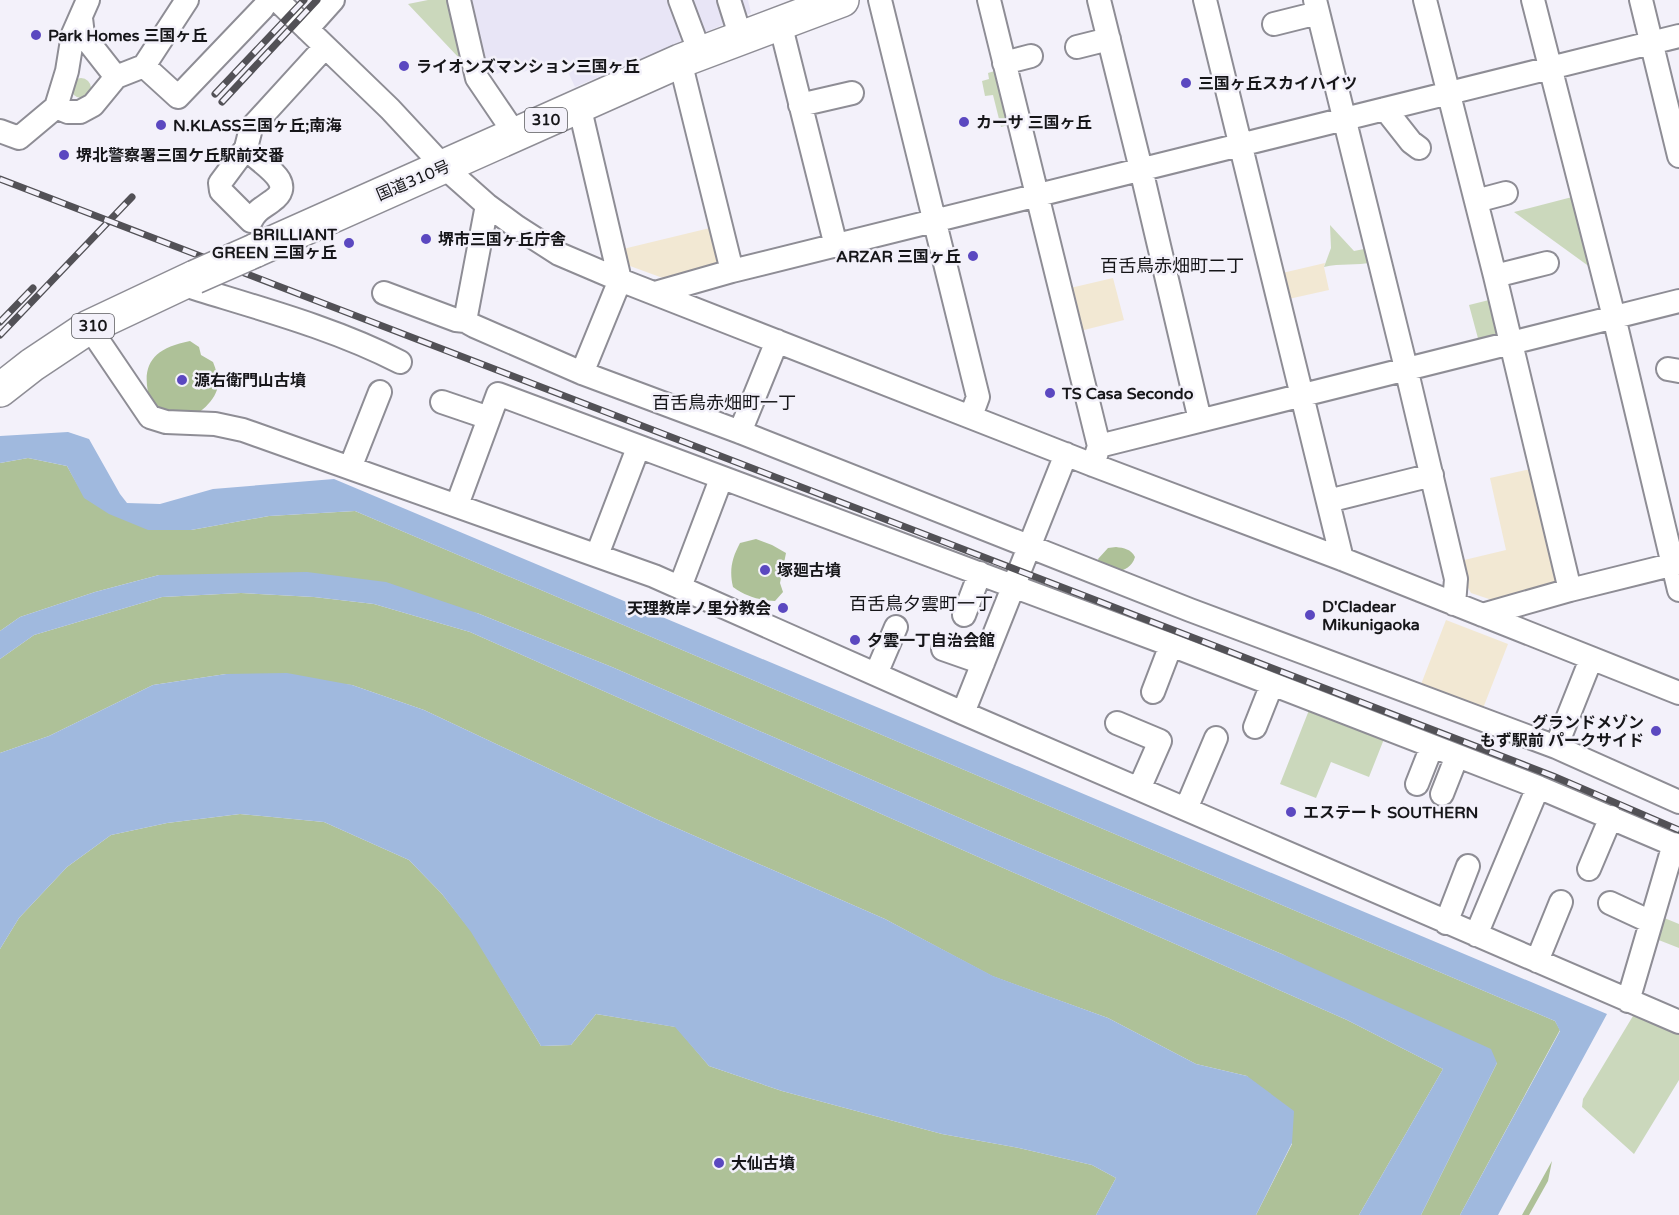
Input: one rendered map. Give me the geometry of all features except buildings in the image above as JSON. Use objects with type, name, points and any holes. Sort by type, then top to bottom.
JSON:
[{"type":"highway","name":"国道310号","points":[[0,390],[32,364],[89,327],[188,280],[257,239],[443,166],[690,57],[842,0]]},
{"type":"street","points":[[56,107],[68,112],[80,112],[93,105],[116,77],[144,66],[187,0]]},
{"type":"street","points":[[307,29],[333,0]]},
{"type":"street","points":[[459,0],[477,78],[515,134]]},
{"type":"street","points":[[681,0],[732,271]]},
{"type":"street","points":[[729,0],[741,38]]},
{"type":"street","points":[[880,0],[978,397],[971,416]]},
{"type":"street","points":[[989,0],[1037,196],[1096,455],[1156,497],[1342,559],[1679,693]]},
{"type":"street","points":[[1099,0],[1200,420]]},
{"type":"street","points":[[1205,0],[1342,559]]},
{"type":"street","points":[[1425,0],[1495,276],[1570,590]]},
{"type":"street","points":[[1533,0],[1676,564],[1679,590]]},
{"type":"street","points":[[1641,0],[1678,148]]},
{"type":"street","points":[[144,66],[178,98],[275,3],[307,29],[390,109],[443,166],[488,205],[559,254],[620,280],[1066,454],[1096,455],[1200,420],[1679,301]]},
{"type":"street","points":[[1274,24],[1316,6],[1456,579],[1454,604]]},
{"type":"street","points":[[84,9],[84,35],[116,77]]},
{"type":"street","points":[[0,132],[19,138],[56,107],[67,71],[73,34],[84,9]]},
{"type":"street","points":[[780,23],[836,246]]},
{"type":"street","points":[[655,293],[732,271],[1679,36]]},
{"type":"street","points":[[1077,46],[1109,39]]},
{"type":"street","points":[[257,239],[221,191],[220,183],[246,148],[251,128],[325,47]]},
{"type":"street","points":[[1004,63],[1031,56]]},
{"type":"street","points":[[800,105],[852,93]]},
{"type":"street","points":[[579,105],[620,280],[582,373]]},
{"type":"street","points":[[1385,109],[1411,142],[1419,148]]},
{"type":"street","points":[[246,148],[252,156],[277,176],[282,188],[275,199],[255,212],[257,239]]},
{"type":"street","points":[[1476,201],[1506,194]]},
{"type":"street","points":[[465,321],[472,271],[488,205]]},
{"type":"street","points":[[1495,276],[1546,263]]},
{"type":"street","points":[[188,280],[380,352],[400,362]]},
{"type":"street","points":[[384,293],[422,304],[582,373],[943,512],[1029,551],[1556,747],[1679,802]]},
{"type":"street","points":[[89,327],[150,417],[166,422],[215,424],[243,430],[680,586],[963,713],[1679,1022]]},
{"type":"street","points":[[740,432],[777,341]]},
{"type":"street","points":[[350,468],[380,392]]},
{"type":"street","points":[[457,505],[498,394],[638,448],[980,573],[1016,583],[1611,817],[1676,845],[1628,1001]]},
{"type":"street","points":[[442,402],[489,418]]},
{"type":"street","points":[[597,555],[638,448]]},
{"type":"street","points":[[963,713],[1043,522],[1066,454]]},
{"type":"street","points":[[1329,501],[1431,475]]},
{"type":"street","points":[[680,586],[721,478]]},
{"type":"street","points":[[1482,615],[1570,590],[1676,564]]},
{"type":"street","points":[[964,615],[980,573]]},
{"type":"street","points":[[876,674],[896,627]]},
{"type":"street","points":[[1153,692],[1171,645]]},
{"type":"street","points":[[943,649],[983,663]]},
{"type":"street","points":[[1556,747],[1591,659]]},
{"type":"street","points":[[1255,726],[1272,684]]},
{"type":"street","points":[[1117,723],[1160,741],[1139,789]]},
{"type":"street","points":[[1186,809],[1216,738]]},
{"type":"street","points":[[1417,784],[1432,746]]},
{"type":"street","points":[[1442,794],[1457,756]]},
{"type":"street","points":[[1476,935],[1538,787]]},
{"type":"street","points":[[1589,869],[1611,817]]},
{"type":"street","points":[[1446,922],[1468,866]]},
{"type":"street","points":[[1537,961],[1561,902]]},
{"type":"street","points":[[1610,903],[1651,921]]},
{"type":"shaded area","points":[[467,0],[748,0],[751,13],[575,87],[562,59],[523,72],[521,66],[490,76],[483,66]]},
{"type":"shaded area","points":[[714,227],[720,266],[669,279],[630,266],[625,259],[623,249]]},
{"type":"shaded area","points":[[1325,263],[1329,290],[1284,300],[1278,274]]},
{"type":"shaded area","points":[[1113,278],[1124,320],[1076,332],[1066,289]]},
{"type":"shaded area","points":[[1535,468],[1562,582],[1492,600],[1471,593],[1465,582],[1460,561],[1506,550],[1490,478]]},
{"type":"shaded area","points":[[1446,620],[1508,644],[1480,716],[1418,692]]},
{"type":"green space","points":[[428,0],[448,0],[462,57],[459,58],[408,4]]},
{"type":"green space","points":[[998,70],[1011,124],[1001,127],[993,95],[985,96],[982,81],[989,79],[988,73]]},
{"type":"green space","points":[[81,78],[88,81],[91,88],[88,95],[81,98],[74,95],[71,88],[74,81]]},
{"type":"green space","points":[[1576,196],[1594,270],[1514,212]]},
{"type":"green space","points":[[1330,225],[1354,251],[1369,248],[1373,262],[1324,267],[1331,248]]},
{"type":"green space","points":[[1493,299],[1503,336],[1479,342],[1469,305]]},
{"type":"green space","points":[[190,341],[199,347],[201,355],[213,362],[218,385],[210,402],[200,412],[178,418],[152,407],[148,393],[148,371],[151,362],[165,349]]},
{"type":"green space","points":[[28,458],[67,466],[85,498],[191,530],[269,516],[355,511],[1555,1021],[1560,1030],[1460,1215],[1421,1215],[1497,1063],[1282,954],[999,835],[612,667],[477,613],[159,575],[95,592],[20,617],[0,631],[0,463]]},
{"type":"green space","points":[[756,539],[786,553],[780,583],[783,592],[775,601],[753,597],[733,587],[731,570],[737,548],[740,543]]},
{"type":"green space","points":[[1108,548],[1124,548],[1135,557],[1128,568],[1116,572],[1100,563],[1098,559]]},
{"type":"green space","points":[[241,593],[314,597],[374,604],[470,632],[1347,1020],[1443,1069],[1359,1215],[1256,1215],[1292,1144],[1247,1076],[1196,1064],[1108,1018],[992,976],[885,919],[656,819],[424,710],[352,685],[226,674],[153,685],[49,736],[0,753],[0,659],[34,635],[162,597]]},
{"type":"green space","points":[[1311,705],[1386,734],[1369,777],[1331,762],[1316,798],[1280,784]]},
{"type":"green space","points":[[240,814],[324,822],[409,860],[442,894],[472,932],[541,1046],[571,1045],[596,1014],[676,1027],[709,1066],[782,1091],[942,1134],[1019,1148],[1092,1165],[1116,1178],[1096,1215],[0,1215],[0,949],[19,918],[67,867],[111,835],[167,823]]},
{"type":"green space","points":[[1657,915],[1679,924],[1679,948],[1651,937]]},
{"type":"green space","points":[[1636,1011],[1679,1028],[1679,1080],[1634,1154],[1582,1107],[1583,1099]]},
{"type":"green space","points":[[1552,1161],[1548,1181],[1529,1215],[1522,1215]]},
{"type":"water","points":[[68,432],[89,439],[127,503],[160,504],[213,489],[334,479],[1607,1014],[1498,1215],[1460,1215],[1560,1031],[1555,1021],[355,511],[269,516],[191,530],[148,530],[109,514],[84,498],[67,466],[28,458],[0,463],[0,436]]},
{"type":"water","points":[[307,572],[386,582],[477,613],[612,667],[999,835],[1282,954],[1491,1049],[1497,1063],[1421,1215],[1359,1215],[1443,1069],[1347,1020],[470,632],[374,604],[314,597],[241,593],[162,597],[34,635],[0,659],[0,631],[20,617],[95,592],[159,575]]},
{"type":"water","points":[[287,673],[352,685],[424,710],[656,819],[885,919],[993,976],[1108,1018],[1196,1064],[1247,1076],[1294,1111],[1292,1143],[1256,1215],[1096,1215],[1116,1178],[1092,1165],[1019,1148],[942,1134],[782,1091],[709,1066],[675,1027],[596,1014],[571,1045],[541,1046],[471,932],[442,894],[409,860],[324,822],[240,814],[167,823],[111,835],[67,867],[19,918],[0,949],[0,753],[49,736],[153,685],[226,674]]},
{"type":"railway","points":[[215,94],[304,0]]},
{"type":"railway","points":[[222,102],[317,0]]},
{"type":"railway","points":[[0,179],[1553,776],[1679,830]]},
{"type":"railway","points":[[0,335],[132,197]]},
{"type":"railway","points":[[0,322],[33,288]]},
{"type":"place","name":"Park Homes 三国ヶ丘","points":[[36,35]]},
{"type":"place","name":"ライオンズマンション三国ヶ丘","points":[[404,66]]},
{"type":"place","name":"三国ヶ丘スカイハイツ","points":[[1186,83]]},
{"type":"place","name":"カーサ 三国ヶ丘","points":[[964,122]]},
{"type":"place","name":"N.KLASS三国ヶ丘;南海","points":[[161,125]]},
{"type":"place","name":"堺北警察署三国ケ丘駅前交番","points":[[64,155]]},
{"type":"place","name":"堺市三国ヶ丘庁舎","points":[[426,239]]},
{"type":"place","name":"BRILLIANT GREEN 三国ヶ丘","points":[[349,243]]},
{"type":"place","name":"ARZAR 三国ヶ丘","points":[[973,256]]},
{"type":"place","name":"源右衛門山古墳","points":[[182,380]]},
{"type":"place","name":"TS Casa Secondo","points":[[1050,393]]},
{"type":"place","name":"塚廻古墳","points":[[765,570]]},
{"type":"place","name":"天理教岸ノ里分教会","points":[[783,608]]},
{"type":"place","name":"D'Cladear Mikunigaoka","points":[[1310,615]]},
{"type":"place","name":"夕雲一丁自治会館","points":[[855,640]]},
{"type":"place","name":"グランドメゾン もず駅前 パークサイド","points":[[1656,731]]},
{"type":"place","name":"エステート SOUTHERN","points":[[1291,812]]},
{"type":"place","name":"大仙古墳","points":[[719,1163]]},
{"type":"district","name":"百舌鳥赤畑町二丁","points":[[1172,266]]},
{"type":"district","name":"百舌鳥赤畑町一丁","points":[[724,403]]},
{"type":"district","name":"百舌鳥夕雲町一丁","points":[[921,604]]}]
